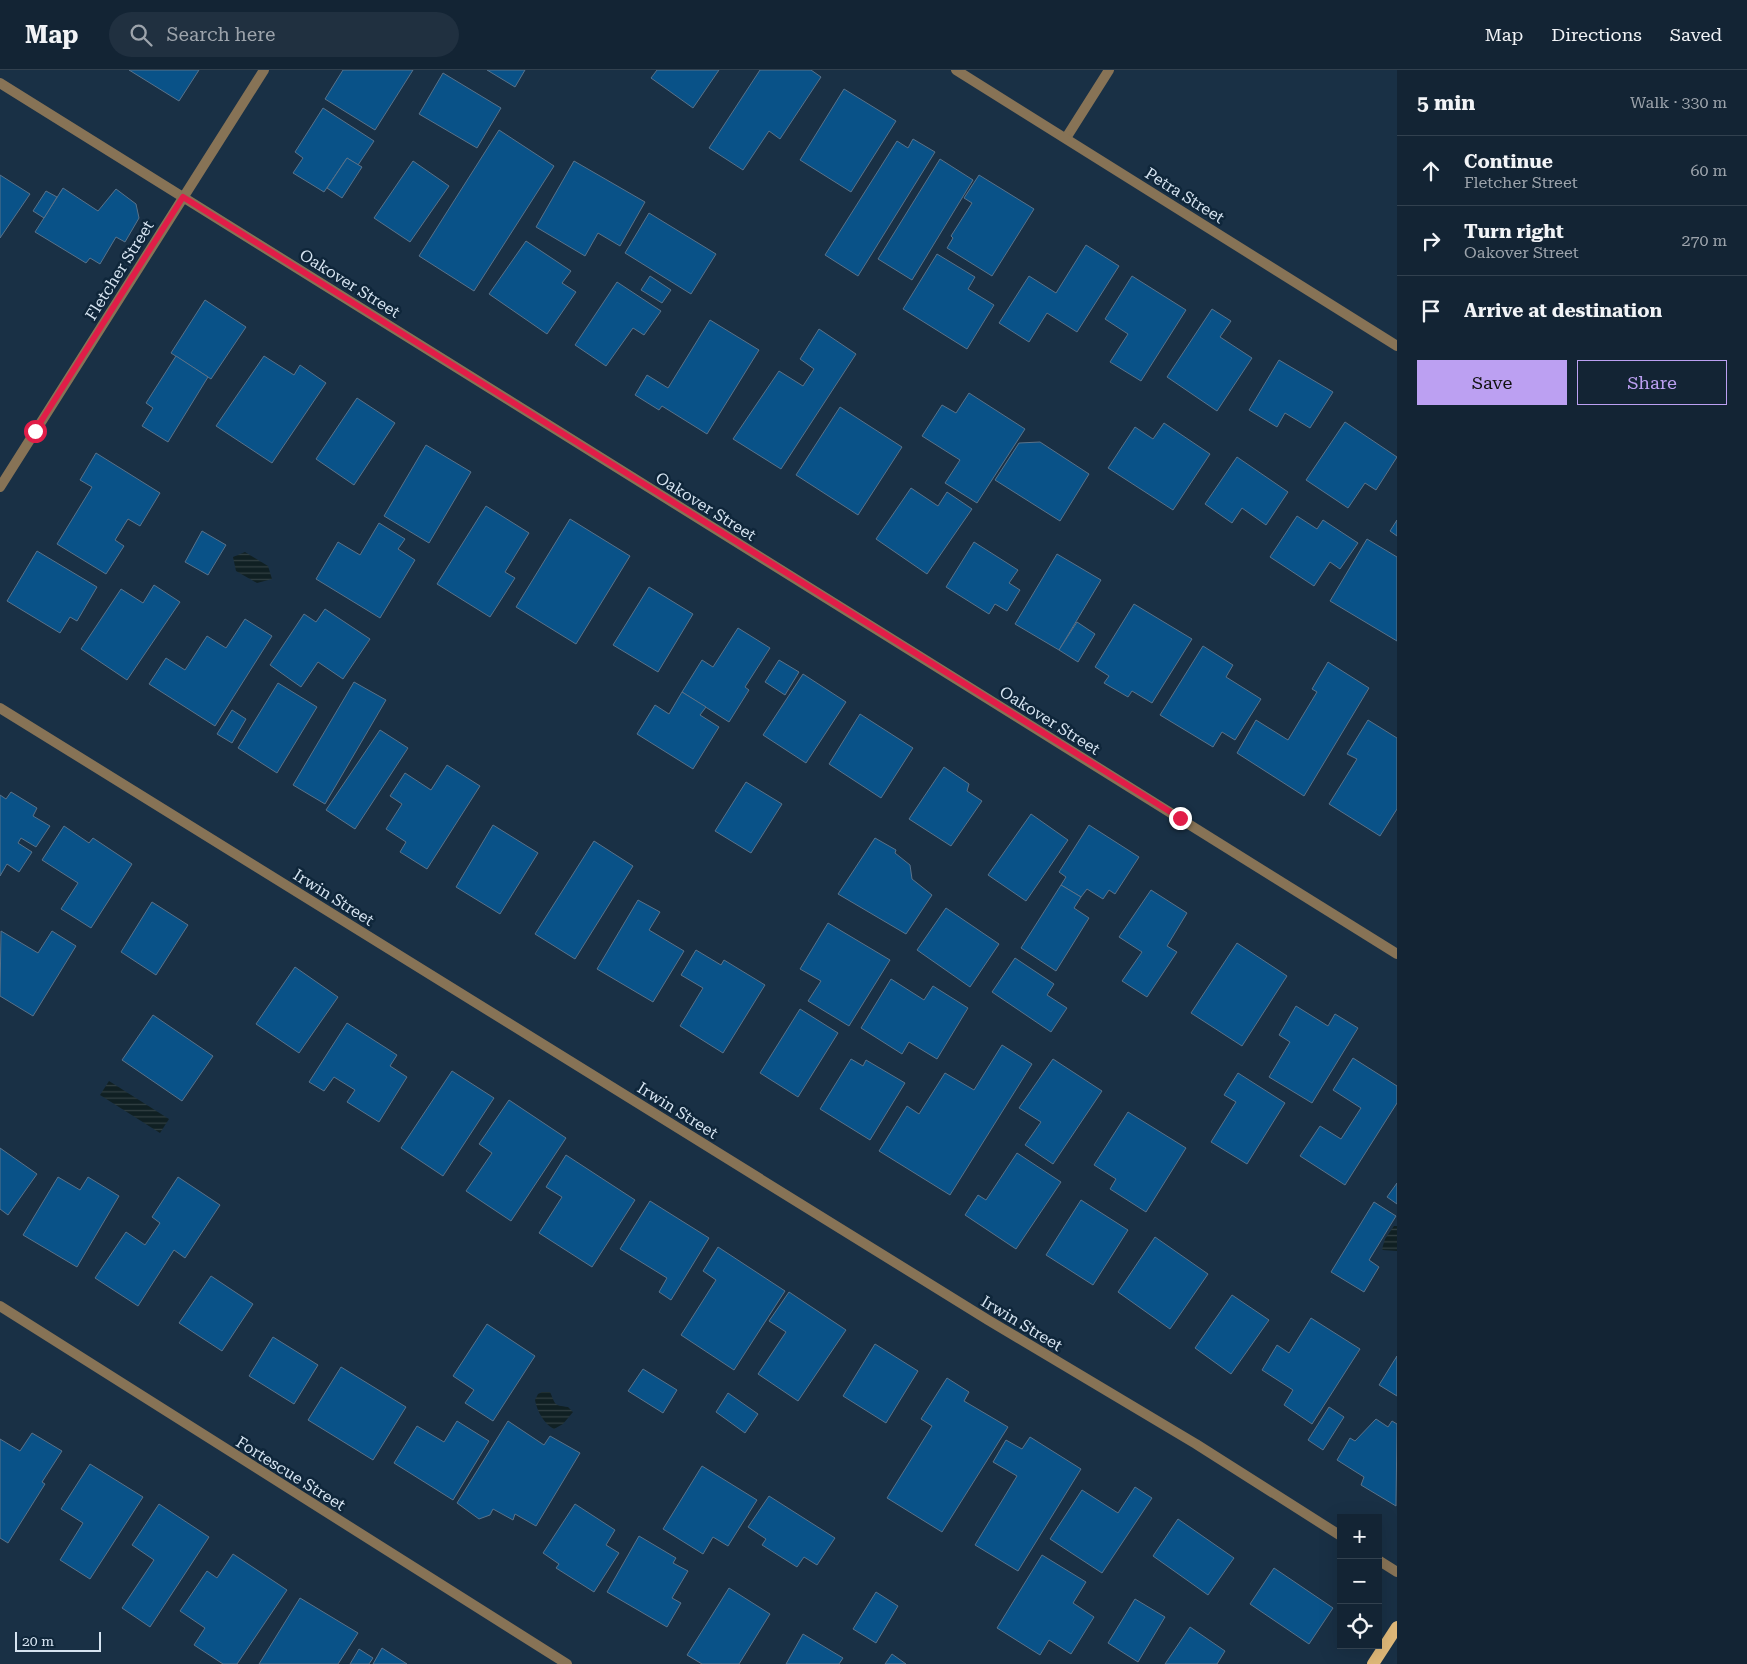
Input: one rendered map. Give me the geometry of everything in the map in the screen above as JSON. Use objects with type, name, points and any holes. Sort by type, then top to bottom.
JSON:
[{"type":"main road","points":[[1373,1664],[1397,1627]]},
{"type":"street","name":"Fletcher Street","points":[[0,487],[264,70]]},
{"type":"street","name":"Petra Street","points":[[956,70],[1397,346]]},
{"type":"street","points":[[1066,138],[1108,70]]},
{"type":"street","name":"Oakover Street","points":[[0,82],[1397,954]]},
{"type":"street","name":"Irwin Street","points":[[0,708],[964,1305],[1196,1444],[1337,1533]]},
{"type":"street","name":"Fortescue Street","points":[[0,1306],[567,1664]]},
{"type":"street","points":[[1382,1563],[1397,1572]]},
{"type":"shaded area","points":[[245,552],[268,566],[272,579],[257,583],[236,571],[233,557]]},
{"type":"shaded area","points":[[109,1081],[169,1119],[160,1133],[100,1095]]},
{"type":"shaded area","points":[[1394,1226],[1397,1226],[1397,1251],[1383,1250],[1385,1239]]},
{"type":"shaded area","points":[[550,1392],[556,1404],[568,1407],[573,1412],[563,1424],[554,1429],[544,1421],[536,1404],[535,1400],[538,1394]]},
{"type":"building","points":[[129,70],[199,70],[179,101]]},
{"type":"building","points":[[343,70],[413,70],[375,130],[325,99]]},
{"type":"building","points":[[487,70],[525,70],[515,87]]},
{"type":"building","points":[[657,70],[719,70],[693,108],[651,78]]},
{"type":"building","points":[[760,70],[811,70],[821,77],[780,139],[769,131],[743,170],[709,148]]},
{"type":"building","points":[[443,73],[501,108],[477,148],[419,114]]},
{"type":"building","points":[[844,89],[896,121],[851,192],[800,160]]},
{"type":"building","points":[[323,108],[374,141],[358,165],[347,158],[324,192],[293,173],[303,158],[295,152]]},
{"type":"building","points":[[499,130],[554,166],[474,291],[419,256]]},
{"type":"building","points":[[913,139],[935,152],[858,276],[825,255],[897,141],[908,148]]},
{"type":"building","points":[[347,158],[362,167],[342,198],[327,188]]},
{"type":"building","points":[[940,159],[973,180],[912,280],[878,259]]},
{"type":"building","points":[[413,161],[449,186],[410,242],[374,218]]},
{"type":"building","points":[[574,161],[645,202],[620,246],[598,233],[585,256],[536,227]]},
{"type":"building","points":[[0,175],[30,194],[0,238]]},
{"type":"building","points":[[979,175],[1034,209],[992,276],[947,248],[953,238],[951,236],[972,203],[964,198]]},
{"type":"building","points":[[63,188],[98,211],[116,189],[136,204],[139,218],[125,242],[116,237],[100,264],[90,258],[86,263],[35,232]]},
{"type":"building","points":[[46,191],[57,197],[44,218],[33,211]]},
{"type":"building","points":[[649,213],[716,254],[691,294],[625,253]]},
{"type":"building","points":[[526,241],[571,271],[562,283],[576,292],[547,334],[489,294]]},
{"type":"building","points":[[1086,245],[1119,266],[1077,332],[1047,313],[1029,342],[999,323],[1029,276],[1056,293]]},
{"type":"building","points":[[937,254],[975,277],[968,289],[994,305],[967,349],[903,309]]},
{"type":"building","points":[[650,276],[671,290],[662,303],[641,290]]},
{"type":"building","points":[[1132,276],[1186,310],[1141,381],[1110,362],[1128,334],[1105,319]]},
{"type":"building","points":[[617,282],[661,311],[644,335],[633,328],[606,366],[575,345]]},
{"type":"building","points":[[205,300],[246,327],[211,379],[171,353]]},
{"type":"building","points":[[1212,309],[1231,321],[1220,337],[1252,358],[1217,411],[1167,377]]},
{"type":"building","points":[[710,320],[759,350],[707,434],[662,406],[659,410],[635,395],[647,375],[668,388]]},
{"type":"building","points":[[819,329],[856,354],[781,469],[733,439],[779,371],[803,386],[814,369],[800,359]]},
{"type":"building","points":[[176,356],[208,377],[168,442],[142,426],[153,408],[146,403]]},
{"type":"building","points":[[264,356],[294,375],[300,365],[326,383],[272,463],[216,426]]},
{"type":"building","points":[[1279,360],[1333,392],[1310,428],[1285,413],[1277,427],[1249,410]]},
{"type":"building","points":[[969,393],[1025,429],[977,503],[945,483],[960,460],[922,436],[942,405],[956,413]]},
{"type":"building","points":[[357,398],[395,423],[354,485],[316,459]]},
{"type":"building","points":[[840,407],[902,447],[858,515],[796,475]]},
{"type":"building","points":[[1345,422],[1397,457],[1376,490],[1365,483],[1348,508],[1306,480]]},
{"type":"building","points":[[1164,423],[1210,454],[1173,510],[1108,468],[1135,427],[1153,439]]},
{"type":"building","points":[[1040,442],[1089,474],[1060,521],[995,480],[1019,443]]},
{"type":"building","points":[[426,445],[471,472],[429,543],[384,516]]},
{"type":"building","points":[[96,453],[160,493],[140,526],[128,519],[115,540],[124,546],[106,574],[57,544],[92,487],[80,480]]},
{"type":"building","points":[[1237,457],[1288,492],[1266,525],[1242,508],[1232,523],[1205,504]]},
{"type":"building","points":[[911,488],[938,506],[947,492],[972,509],[927,574],[876,539]]},
{"type":"building","points":[[486,506],[529,533],[505,572],[515,578],[490,617],[437,584]]},
{"type":"building","points":[[1297,516],[1317,529],[1323,520],[1358,543],[1340,569],[1330,562],[1314,586],[1270,557]]},
{"type":"building","points":[[570,519],[630,556],[576,644],[516,607]]},
{"type":"building","points":[[1397,520],[1397,536],[1390,531]]},
{"type":"building","points":[[379,523],[405,539],[398,549],[415,560],[380,618],[316,579],[338,542],[360,555]]},
{"type":"building","points":[[202,531],[226,545],[208,575],[185,562]]},
{"type":"building","points":[[1367,539],[1397,557],[1397,641],[1330,601]]},
{"type":"building","points":[[974,542],[1018,570],[1009,583],[1020,590],[1007,611],[995,604],[989,614],[946,587]]},
{"type":"building","points":[[37,551],[97,587],[77,621],[70,617],[60,633],[7,601]]},
{"type":"building","points":[[1057,554],[1101,580],[1059,650],[1015,624]]},
{"type":"building","points":[[154,585],[180,602],[127,680],[81,649],[121,589],[143,603]]},
{"type":"building","points":[[649,587],[693,614],[658,672],[613,645]]},
{"type":"building","points":[[1134,604],[1192,639],[1152,703],[1132,691],[1128,697],[1104,683],[1109,676],[1095,667]]},
{"type":"building","points":[[325,609],[370,639],[343,679],[318,662],[301,687],[270,665],[304,614],[316,622]]},
{"type":"building","points":[[245,619],[272,636],[215,726],[149,684],[166,658],[185,670],[207,636],[226,648]]},
{"type":"building","points":[[1077,622],[1095,634],[1078,662],[1059,650]]},
{"type":"building","points":[[738,628],[770,648],[745,687],[749,690],[729,722],[682,692],[702,660],[713,667]]},
{"type":"building","points":[[1203,646],[1233,665],[1226,677],[1261,699],[1235,740],[1222,732],[1213,747],[1160,715]]},
{"type":"building","points":[[779,660],[799,672],[785,695],[765,682]]},
{"type":"building","points":[[1328,662],[1369,688],[1304,796],[1237,753],[1256,720],[1288,740],[1317,692],[1312,689]]},
{"type":"building","points":[[803,674],[846,702],[806,763],[763,735]]},
{"type":"building","points":[[354,682],[386,700],[325,804],[293,785]]},
{"type":"building","points":[[278,683],[317,707],[277,773],[238,748]]},
{"type":"building","points":[[682,692],[706,707],[700,715],[719,727],[693,769],[637,734],[655,705],[669,714]]},
{"type":"building","points":[[232,710],[246,719],[232,743],[217,734]]},
{"type":"building","points":[[860,714],[913,748],[881,798],[829,764]]},
{"type":"building","points":[[1368,720],[1397,738],[1397,809],[1380,836],[1329,804],[1357,759],[1347,754]]},
{"type":"building","points":[[380,730],[408,748],[355,829],[326,810]]},
{"type":"building","points":[[447,765],[480,786],[427,869],[400,852],[406,842],[386,829],[402,804],[390,796],[405,773],[431,790]]},
{"type":"building","points":[[944,767],[969,784],[967,791],[982,801],[951,846],[909,819]]},
{"type":"building","points":[[746,782],[782,804],[751,853],[715,831]]},
{"type":"building","points":[[11,792],[37,808],[33,816],[50,826],[36,847],[21,838],[18,843],[32,852],[19,872],[7,864],[0,876],[0,795],[6,799]]},
{"type":"building","points":[[1031,814],[1068,840],[1026,901],[988,875]]},
{"type":"building","points":[[493,825],[538,853],[500,914],[456,887]]},
{"type":"building","points":[[1089,825],[1139,857],[1115,894],[1109,890],[1103,899],[1087,889],[1081,897],[1061,885],[1066,877],[1059,872]]},
{"type":"building","points":[[64,826],[89,843],[93,838],[132,864],[91,928],[61,909],[78,883],[42,860]]},
{"type":"building","points":[[875,838],[896,850],[895,853],[910,865],[912,879],[932,895],[906,934],[838,894]]},
{"type":"building","points":[[594,841],[633,866],[575,959],[535,934]]},
{"type":"building","points":[[1061,885],[1081,897],[1074,908],[1089,918],[1056,971],[1021,948]]},
{"type":"building","points":[[1151,890],[1187,913],[1167,946],[1177,952],[1147,997],[1122,981],[1142,952],[1119,937]]},
{"type":"building","points":[[638,900],[660,912],[649,930],[684,951],[653,1002],[597,969]]},
{"type":"building","points":[[152,902],[188,925],[156,975],[121,952]]},
{"type":"building","points":[[946,908],[999,944],[970,987],[917,950]]},
{"type":"building","points":[[828,923],[890,960],[849,1026],[808,1001],[821,981],[800,969]]},
{"type":"building","points":[[1,931],[38,953],[52,931],[76,946],[33,1016],[0,996]]},
{"type":"building","points":[[1237,943],[1287,976],[1242,1046],[1191,1013]]},
{"type":"building","points":[[696,950],[721,965],[724,960],[765,985],[723,1053],[680,1026],[703,988],[681,975]]},
{"type":"building","points":[[1015,958],[1054,984],[1047,995],[1067,1008],[1051,1032],[992,992]]},
{"type":"building","points":[[295,967],[338,997],[299,1053],[256,1024]]},
{"type":"building","points":[[891,979],[924,1000],[933,986],[968,1008],[937,1059],[909,1042],[902,1054],[861,1028]]},
{"type":"building","points":[[1296,1006],[1328,1026],[1335,1014],[1358,1028],[1312,1103],[1269,1077],[1290,1042],[1279,1035]]},
{"type":"building","points":[[800,1009],[838,1033],[798,1097],[760,1073]]},
{"type":"building","points":[[153,1015],[213,1056],[182,1101],[122,1060]]},
{"type":"building","points":[[347,1023],[397,1055],[390,1066],[407,1077],[379,1122],[347,1102],[355,1090],[334,1077],[324,1091],[309,1082]]},
{"type":"building","points":[[1002,1045],[1032,1064],[950,1195],[879,1151],[907,1106],[919,1114],[945,1073],[974,1090]]},
{"type":"building","points":[[1353,1058],[1397,1086],[1397,1103],[1345,1185],[1300,1156],[1320,1126],[1341,1139],[1361,1108],[1333,1090]]},
{"type":"building","points":[[851,1059],[863,1066],[866,1060],[905,1083],[870,1140],[820,1109]]},
{"type":"building","points":[[1053,1059],[1102,1091],[1053,1164],[1025,1145],[1041,1122],[1019,1108]]},
{"type":"building","points":[[452,1071],[494,1098],[443,1176],[401,1148]]},
{"type":"building","points":[[1238,1073],[1285,1103],[1247,1164],[1211,1142],[1236,1102],[1224,1095]]},
{"type":"building","points":[[509,1100],[566,1138],[511,1221],[466,1191],[492,1153],[479,1144]]},
{"type":"building","points":[[1128,1112],[1186,1148],[1146,1212],[1110,1189],[1116,1179],[1094,1165]]},
{"type":"building","points":[[0,1148],[37,1174],[8,1215],[0,1209]]},
{"type":"building","points":[[1017,1153],[1061,1182],[1016,1249],[965,1215],[978,1195],[986,1200]]},
{"type":"building","points":[[566,1155],[635,1200],[592,1267],[539,1233],[562,1197],[546,1187]]},
{"type":"building","points":[[58,1177],[80,1190],[88,1177],[119,1196],[77,1267],[23,1235]]},
{"type":"building","points":[[178,1177],[220,1205],[185,1258],[174,1250],[138,1306],[95,1278],[126,1232],[145,1245],[160,1223],[152,1217]]},
{"type":"building","points":[[1397,1183],[1397,1204],[1387,1197]]},
{"type":"building","points":[[1081,1200],[1128,1230],[1093,1285],[1046,1255]]},
{"type":"building","points":[[650,1201],[709,1238],[671,1300],[659,1292],[667,1278],[620,1249]]},
{"type":"building","points":[[1374,1202],[1396,1216],[1369,1260],[1379,1267],[1364,1292],[1331,1272]]},
{"type":"building","points":[[1155,1237],[1208,1274],[1170,1329],[1118,1292]]},
{"type":"building","points":[[718,1247],[785,1291],[734,1370],[681,1335],[716,1280],[703,1271]]},
{"type":"building","points":[[211,1276],[253,1304],[222,1351],[179,1323]]},
{"type":"building","points":[[789,1292],[846,1330],[798,1401],[758,1374],[786,1332],[769,1321]]},
{"type":"building","points":[[1232,1295],[1269,1320],[1231,1374],[1195,1348]]},
{"type":"building","points":[[1311,1318],[1360,1349],[1312,1424],[1284,1405],[1293,1390],[1262,1370],[1277,1345],[1289,1353]]},
{"type":"building","points":[[487,1324],[535,1356],[493,1421],[465,1403],[474,1390],[453,1376]]},
{"type":"building","points":[[273,1337],[318,1365],[294,1404],[249,1376]]},
{"type":"building","points":[[875,1344],[918,1371],[886,1423],[843,1396]]},
{"type":"building","points":[[1397,1356],[1397,1396],[1379,1385]]},
{"type":"building","points":[[341,1367],[406,1407],[373,1460],[308,1420]]},
{"type":"building","points":[[643,1369],[677,1390],[663,1413],[628,1391]]},
{"type":"building","points":[[947,1378],[969,1392],[964,1401],[1008,1427],[942,1532],[887,1498],[932,1426],[921,1419]]},
{"type":"building","points":[[728,1393],[758,1414],[745,1433],[716,1412]]},
{"type":"building","points":[[1329,1407],[1344,1417],[1323,1450],[1308,1440]]},
{"type":"building","points":[[1376,1419],[1388,1427],[1392,1421],[1397,1424],[1396,1506],[1361,1485],[1364,1477],[1337,1460],[1350,1438],[1355,1441]]},
{"type":"building","points":[[457,1421],[489,1441],[453,1500],[394,1463],[417,1426],[444,1442]]},
{"type":"building","points":[[508,1421],[544,1445],[550,1436],[580,1453],[536,1526],[515,1514],[513,1520],[493,1509],[490,1515],[479,1519],[457,1503]]},
{"type":"building","points":[[32,1433],[62,1451],[42,1482],[45,1484],[8,1543],[0,1538],[0,1439],[20,1451]]},
{"type":"building","points":[[1030,1437],[1081,1469],[1018,1571],[975,1545],[1017,1476],[993,1462],[1006,1440],[1022,1449]]},
{"type":"building","points":[[90,1464],[143,1497],[90,1579],[60,1560],[83,1523],[61,1509]]},
{"type":"building","points":[[702,1466],[757,1500],[728,1546],[713,1537],[703,1554],[663,1529]]},
{"type":"building","points":[[1135,1487],[1152,1498],[1102,1573],[1050,1539],[1082,1490],[1118,1513]]},
{"type":"building","points":[[769,1496],[835,1538],[817,1565],[804,1557],[797,1567],[762,1545],[766,1539],[748,1527]]},
{"type":"building","points":[[159,1504],[209,1537],[150,1627],[122,1608],[154,1560],[132,1545]]},
{"type":"building","points":[[575,1504],[615,1530],[606,1545],[619,1553],[594,1592],[556,1568],[559,1564],[543,1553]]},
{"type":"building","points":[[1178,1519],[1234,1558],[1208,1595],[1153,1556]]},
{"type":"building","points":[[639,1536],[676,1558],[673,1563],[688,1571],[672,1598],[681,1603],[667,1627],[607,1592]]},
{"type":"building","points":[[233,1554],[287,1590],[237,1664],[223,1664],[194,1645],[205,1628],[180,1611],[207,1571],[217,1578]]},
{"type":"building","points":[[1042,1555],[1086,1582],[1073,1603],[1094,1617],[1071,1654],[1049,1640],[1040,1655],[997,1628]]},
{"type":"building","points":[[1274,1568],[1333,1608],[1309,1644],[1250,1604]]},
{"type":"building","points":[[729,1588],[770,1614],[739,1664],[702,1664],[687,1655]]},
{"type":"building","points":[[876,1592],[898,1606],[876,1643],[853,1629]]},
{"type":"building","points":[[300,1598],[358,1633],[338,1664],[259,1664]]},
{"type":"building","points":[[1135,1599],[1165,1617],[1138,1662],[1108,1643]]},
{"type":"building","points":[[1190,1627],[1225,1651],[1217,1664],[1165,1664]]},
{"type":"building","points":[[803,1634],[843,1658],[839,1664],[786,1664]]},
{"type":"building","points":[[382,1648],[407,1664],[373,1664]]},
{"type":"building","points":[[359,1649],[373,1658],[369,1664],[350,1664]]},
{"type":"building","points":[[892,1654],[906,1664],[885,1664]]},
{"type":"route","points":[[35,431],[183,197],[1180,818]]}]
